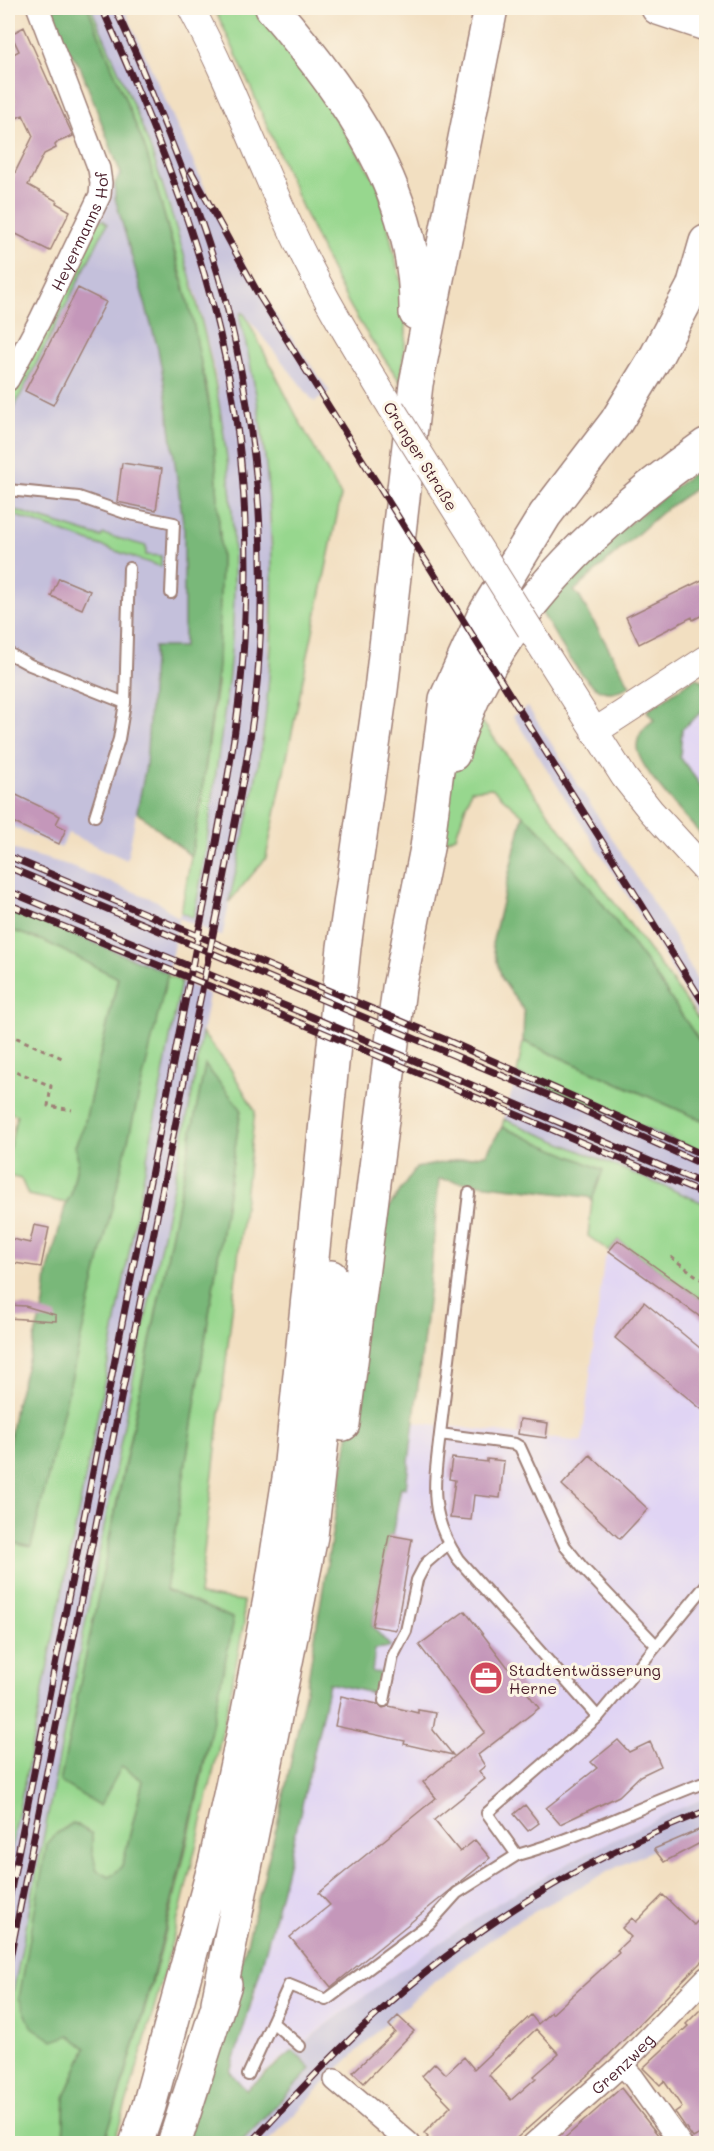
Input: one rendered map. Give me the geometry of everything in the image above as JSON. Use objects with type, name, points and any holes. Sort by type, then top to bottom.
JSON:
[{"type":"highway","points":[[272,8],[314,58],[365,132],[395,195],[406,228],[417,294],[416,384]]},
{"type":"highway","points":[[136,2144],[149,2106],[215,1864],[249,1711],[270,1599],[290,1472],[343,959],[381,690],[416,384],[491,8]]},
{"type":"highway","points":[[218,2003],[311,1536],[324,1421],[336,1195],[378,816],[449,308],[485,104],[506,8]]},
{"type":"highway","points":[[658,8],[706,24]]},
{"type":"highway","points":[[427,848],[446,699],[480,624],[545,515],[616,422],[657,356],[693,286],[706,242]]},
{"type":"highway","points":[[174,2144],[218,2003],[246,1928],[292,1737],[333,1496],[399,988],[427,848],[460,726],[493,660],[542,588],[583,545],[665,474],[706,445]]},
{"type":"street","name":"Heyermanns Hof","points":[[8,380],[40,320],[100,195],[101,183],[99,169],[38,8]]},
{"type":"street","name":"Cranger Straße","points":[[191,8],[216,54],[313,275],[341,326],[594,732],[651,811],[706,871]]},
{"type":"street","points":[[594,732],[706,659]]},
{"type":"street","name":"Grenzweg","points":[[533,2144],[622,2065],[706,1978]]},
{"type":"street","points":[[622,2065],[681,2144]]},
{"type":"street","points":[[332,2077],[410,2144]]},
{"type":"lane","points":[[8,490],[80,497],[125,513],[174,523],[171,593]]},
{"type":"lane","points":[[95,816],[119,739],[125,703],[129,568]]},
{"type":"lane","points":[[8,653],[30,665],[125,703]]},
{"type":"lane","points":[[469,1193],[434,1492],[436,1510],[448,1544],[458,1559],[598,1716]]},
{"type":"lane","points":[[321,1451],[344,1418]]},
{"type":"lane","points":[[441,1434],[516,1444],[520,1447],[565,1546],[656,1645]]},
{"type":"lane","points":[[384,1701],[393,1656],[406,1631],[417,1580],[426,1563],[448,1544]]},
{"type":"lane","points":[[517,1855],[487,1813],[598,1716],[706,1585]]},
{"type":"lane","points":[[248,2075],[289,1985],[326,2000],[430,1923],[457,1893],[517,1855],[555,1844],[706,1782]]},
{"type":"lane","points":[[272,2022],[300,2046]]},
{"type":"path","points":[[8,1034],[62,1058]]},
{"type":"path","points":[[8,1068],[51,1086],[48,1106],[72,1110]]},
{"type":"path","points":[[671,1257],[706,1282]]},
{"type":"path","points":[[8,1560],[13,1564]]},
{"type":"shaded area","points":[[91,8],[124,8],[222,226],[266,301],[330,392],[314,402],[243,312],[240,319],[252,367],[268,485],[272,578],[267,701],[254,790],[222,937],[179,918],[168,973],[8,908],[8,848],[65,864],[157,901],[178,918],[181,912],[193,917],[230,672],[234,574],[232,511],[225,438],[215,373],[197,297],[147,140]]},
{"type":"shaded area","points":[[120,171],[121,175],[117,179],[132,255],[158,349],[164,382],[184,530],[185,575],[184,648],[154,648],[146,765],[127,860],[68,833],[61,848],[8,825],[8,513],[160,567],[161,556],[146,555],[103,534],[101,537],[8,508],[8,412],[14,407],[107,224],[103,220],[94,224]]},
{"type":"shaded area","points":[[528,707],[666,923],[706,996],[706,1030],[650,931],[513,716]]},
{"type":"shaded area","points":[[706,708],[706,793],[680,757],[682,729]]},
{"type":"shaded area","points":[[181,981],[209,994],[191,1099],[131,1389],[8,2019],[8,1865]]},
{"type":"shaded area","points":[[517,1074],[706,1154],[706,1204],[504,1119]]},
{"type":"shaded area","points":[[618,1240],[706,1303],[706,1798],[671,1812],[583,1855],[498,1903],[375,1988],[275,2064],[245,2090],[230,2072],[254,1997],[307,1783],[329,1683],[381,1695],[385,1673],[372,1673],[375,1649],[390,1648],[372,1626],[389,1535],[392,1535],[402,1487],[406,1488],[414,1422],[582,1442],[604,1260]]},
{"type":"shaded area","points":[[706,1798],[706,1827],[611,1870],[514,1923],[462,1960],[397,2013],[338,2069],[267,2143],[240,2144],[311,2069],[293,2051],[375,1988],[498,1903],[583,1855],[671,1812]]},
{"type":"green space","points":[[47,8],[88,8],[145,148],[193,321],[212,421],[221,558],[218,665],[201,801],[191,856],[137,812],[146,765],[154,647],[184,647],[184,530],[164,382],[158,349],[115,198],[115,183],[121,174],[80,66],[65,45]]},
{"type":"green space","points":[[88,8],[91,8],[146,137],[177,231],[210,357],[230,485],[234,573],[231,650],[208,831],[193,918],[181,912],[201,801],[217,684],[221,558],[216,466],[208,395],[183,280],[145,148]]},
{"type":"green space","points":[[214,8],[259,8],[278,29],[378,184],[404,295],[406,332],[401,383],[362,326],[333,274]]},
{"type":"green space","points":[[103,220],[107,224],[14,408],[8,412],[8,391],[31,346],[64,295],[79,265],[74,263],[96,222]]},
{"type":"green space","points":[[241,312],[245,315],[297,417],[341,496],[266,858],[229,902],[261,751],[271,653],[272,605],[270,508],[265,460],[251,365],[240,319]]},
{"type":"green space","points":[[706,463],[706,481],[662,512],[574,591],[630,686],[614,692],[603,691],[595,687],[577,668],[540,610],[593,552]]},
{"type":"green space","points":[[8,508],[101,537],[103,534],[146,546],[146,555],[161,556],[161,567],[8,513]]},
{"type":"green space","points":[[695,678],[701,680],[706,686],[706,708],[682,729],[680,757],[706,793],[706,840],[655,781],[640,757],[637,747],[642,731],[654,720],[647,711]]},
{"type":"green space","points":[[475,712],[689,1005],[706,1031],[706,1051],[646,962],[593,891],[544,834],[492,788],[471,790],[456,836],[433,846],[449,785]]},
{"type":"green space","points":[[523,815],[544,834],[593,891],[646,962],[706,1051],[706,1122],[523,1041],[524,1011],[502,979],[492,944]]},
{"type":"green space","points":[[8,908],[168,973],[31,1547],[8,1542],[8,1450],[15,1407],[44,1304],[47,1275],[66,1203],[71,1195],[78,1160],[75,1146],[84,1126],[118,978],[46,942],[8,929]]},
{"type":"green space","points":[[8,929],[46,942],[118,977],[84,1126],[75,1146],[78,1160],[71,1195],[66,1203],[28,1195],[21,1179],[8,1176],[8,1155],[17,1115],[8,1112]]},
{"type":"green space","points":[[167,975],[181,981],[8,1865],[8,1542],[31,1547]]},
{"type":"green space","points":[[202,1033],[230,1068],[255,1111],[199,1595],[243,1601],[244,1622],[203,1819],[170,1949],[114,2143],[104,2143],[132,2055],[180,1875],[232,1618],[166,1590],[241,1110],[205,1066],[108,1544],[122,1766],[143,1781],[122,1867],[109,1878],[97,1871],[92,1851],[92,1834],[73,1823],[56,1834],[70,2035],[86,2048],[65,2097],[63,2143],[8,2144],[8,2019],[131,1389],[191,1099]]},
{"type":"green space","points":[[523,1041],[706,1122],[706,1154],[517,1074]]},
{"type":"green space","points":[[205,1065],[241,1109],[166,1590],[232,1618],[233,1624],[176,1885],[142,2015],[104,2143],[63,2143],[65,2097],[86,2048],[70,2035],[53,2041],[31,2026],[19,1998],[47,1844],[56,1834],[73,1823],[92,1834],[92,1851],[97,1870],[109,1877],[122,1867],[143,1781],[122,1766],[100,1806],[60,1782]]},
{"type":"green space","points":[[504,1119],[706,1204],[706,1303],[618,1240],[609,1251],[588,1236],[592,1200],[599,1181],[545,1146],[502,1127]]},
{"type":"green space","points":[[502,1127],[603,1170],[592,1200],[588,1197],[439,1179],[429,1293],[406,1488],[401,1487],[372,1626],[391,1647],[375,1649],[372,1672],[385,1673],[381,1695],[329,1683],[284,1879],[259,1976],[230,2072],[246,2090],[293,2051],[311,2069],[240,2143],[185,2144],[247,1943],[281,1809],[308,1679],[348,1438],[376,1226],[416,1168],[486,1154]]},
{"type":"building","points":[[24,27],[73,136],[58,142],[55,145],[56,148],[44,154],[28,185],[70,211],[50,251],[8,230],[8,187],[33,136],[23,115],[8,122],[8,104],[16,101],[8,83],[8,57],[19,51],[11,34]]},
{"type":"building","points":[[78,288],[106,302],[53,405],[25,391]]},
{"type":"building","points":[[122,463],[162,469],[156,510],[117,502]]},
{"type":"building","points":[[59,578],[90,591],[82,609],[51,596]]},
{"type":"building","points":[[706,578],[706,613],[693,620],[692,617],[639,644],[626,617]]},
{"type":"building","points":[[8,791],[60,816],[56,824],[66,829],[59,844],[8,820]]},
{"type":"building","points":[[34,1225],[49,1228],[41,1267],[8,1262],[8,1238],[30,1243]]},
{"type":"building","points":[[618,1240],[706,1303],[706,1321],[609,1251]]},
{"type":"building","points":[[644,1302],[706,1353],[706,1413],[615,1338]]},
{"type":"building","points":[[8,1305],[25,1306],[56,1315],[56,1321],[8,1318]]},
{"type":"building","points":[[520,1419],[548,1423],[546,1438],[518,1434]]},
{"type":"building","points":[[590,1455],[648,1509],[620,1539],[562,1485]]},
{"type":"building","points":[[452,1458],[487,1462],[487,1459],[504,1461],[500,1498],[474,1495],[471,1520],[450,1518],[455,1480],[449,1479]]},
{"type":"building","points":[[389,1535],[412,1539],[396,1630],[372,1626]]},
{"type":"building","points":[[465,1611],[539,1708],[478,1755],[485,1766],[479,1771],[485,1779],[434,1820],[460,1852],[475,1840],[490,1858],[331,1987],[290,1937],[330,1905],[319,1893],[436,1798],[423,1782],[485,1732],[419,1645]]},
{"type":"building","points":[[341,1696],[377,1704],[383,1708],[389,1706],[418,1713],[418,1710],[436,1713],[433,1730],[453,1755],[404,1744],[405,1741],[335,1726]]},
{"type":"building","points":[[618,1740],[629,1752],[650,1742],[661,1766],[640,1776],[619,1796],[560,1824],[546,1808],[597,1768],[591,1762]]},
{"type":"building","points":[[525,1805],[539,1823],[528,1831],[514,1814]]},
{"type":"building","points":[[706,1827],[706,1840],[664,1862],[654,1849]]},
{"type":"building","points":[[663,1895],[694,1925],[706,1912],[706,1957],[598,2066],[510,2144],[422,2144],[428,2137],[424,2133],[451,2106],[422,2076],[435,2063],[446,2074],[464,2057],[474,2069],[531,2015],[538,2024],[551,2012],[552,2014],[619,1953],[617,1950],[631,1937],[622,1928],[632,1918],[636,1922]],"holes":[[[536,2029],[559,2054],[511,2100],[489,2075]]]},
{"type":"building","points":[[706,2004],[706,2131],[693,2138],[675,2112],[682,2107],[664,2081],[660,2085],[643,2068],[688,2026],[686,2024]]},
{"type":"building","points":[[398,2016],[414,2031],[364,2083],[353,2072],[395,2032],[389,2025]]},
{"type":"building","points":[[621,2088],[658,2135],[647,2144],[558,2144]]},
{"type":"railway","points":[[8,1905],[211,870],[227,784],[244,641],[246,536],[238,431],[216,316],[174,182],[102,8]]},
{"type":"railway","points":[[115,8],[141,65]]},
{"type":"railway","points":[[8,1968],[235,824],[258,673],[261,578],[257,483],[235,342],[206,235],[137,57]]},
{"type":"railway","points":[[191,171],[260,297],[706,1007]]},
{"type":"railway","points":[[8,856],[444,1039],[706,1156]]},
{"type":"railway","points":[[8,867],[567,1103],[706,1166]]},
{"type":"railway","points":[[8,891],[312,1017],[706,1185]]},
{"type":"railway","points":[[8,904],[310,1027],[706,1195]]},
{"type":"railway","points":[[250,2144],[311,2078],[359,2031],[450,1953],[531,1898],[573,1873],[617,1850],[706,1811]]},
{"type":"place","name":"Stadtentwässerung Herne","points":[[486,1678]]}]
